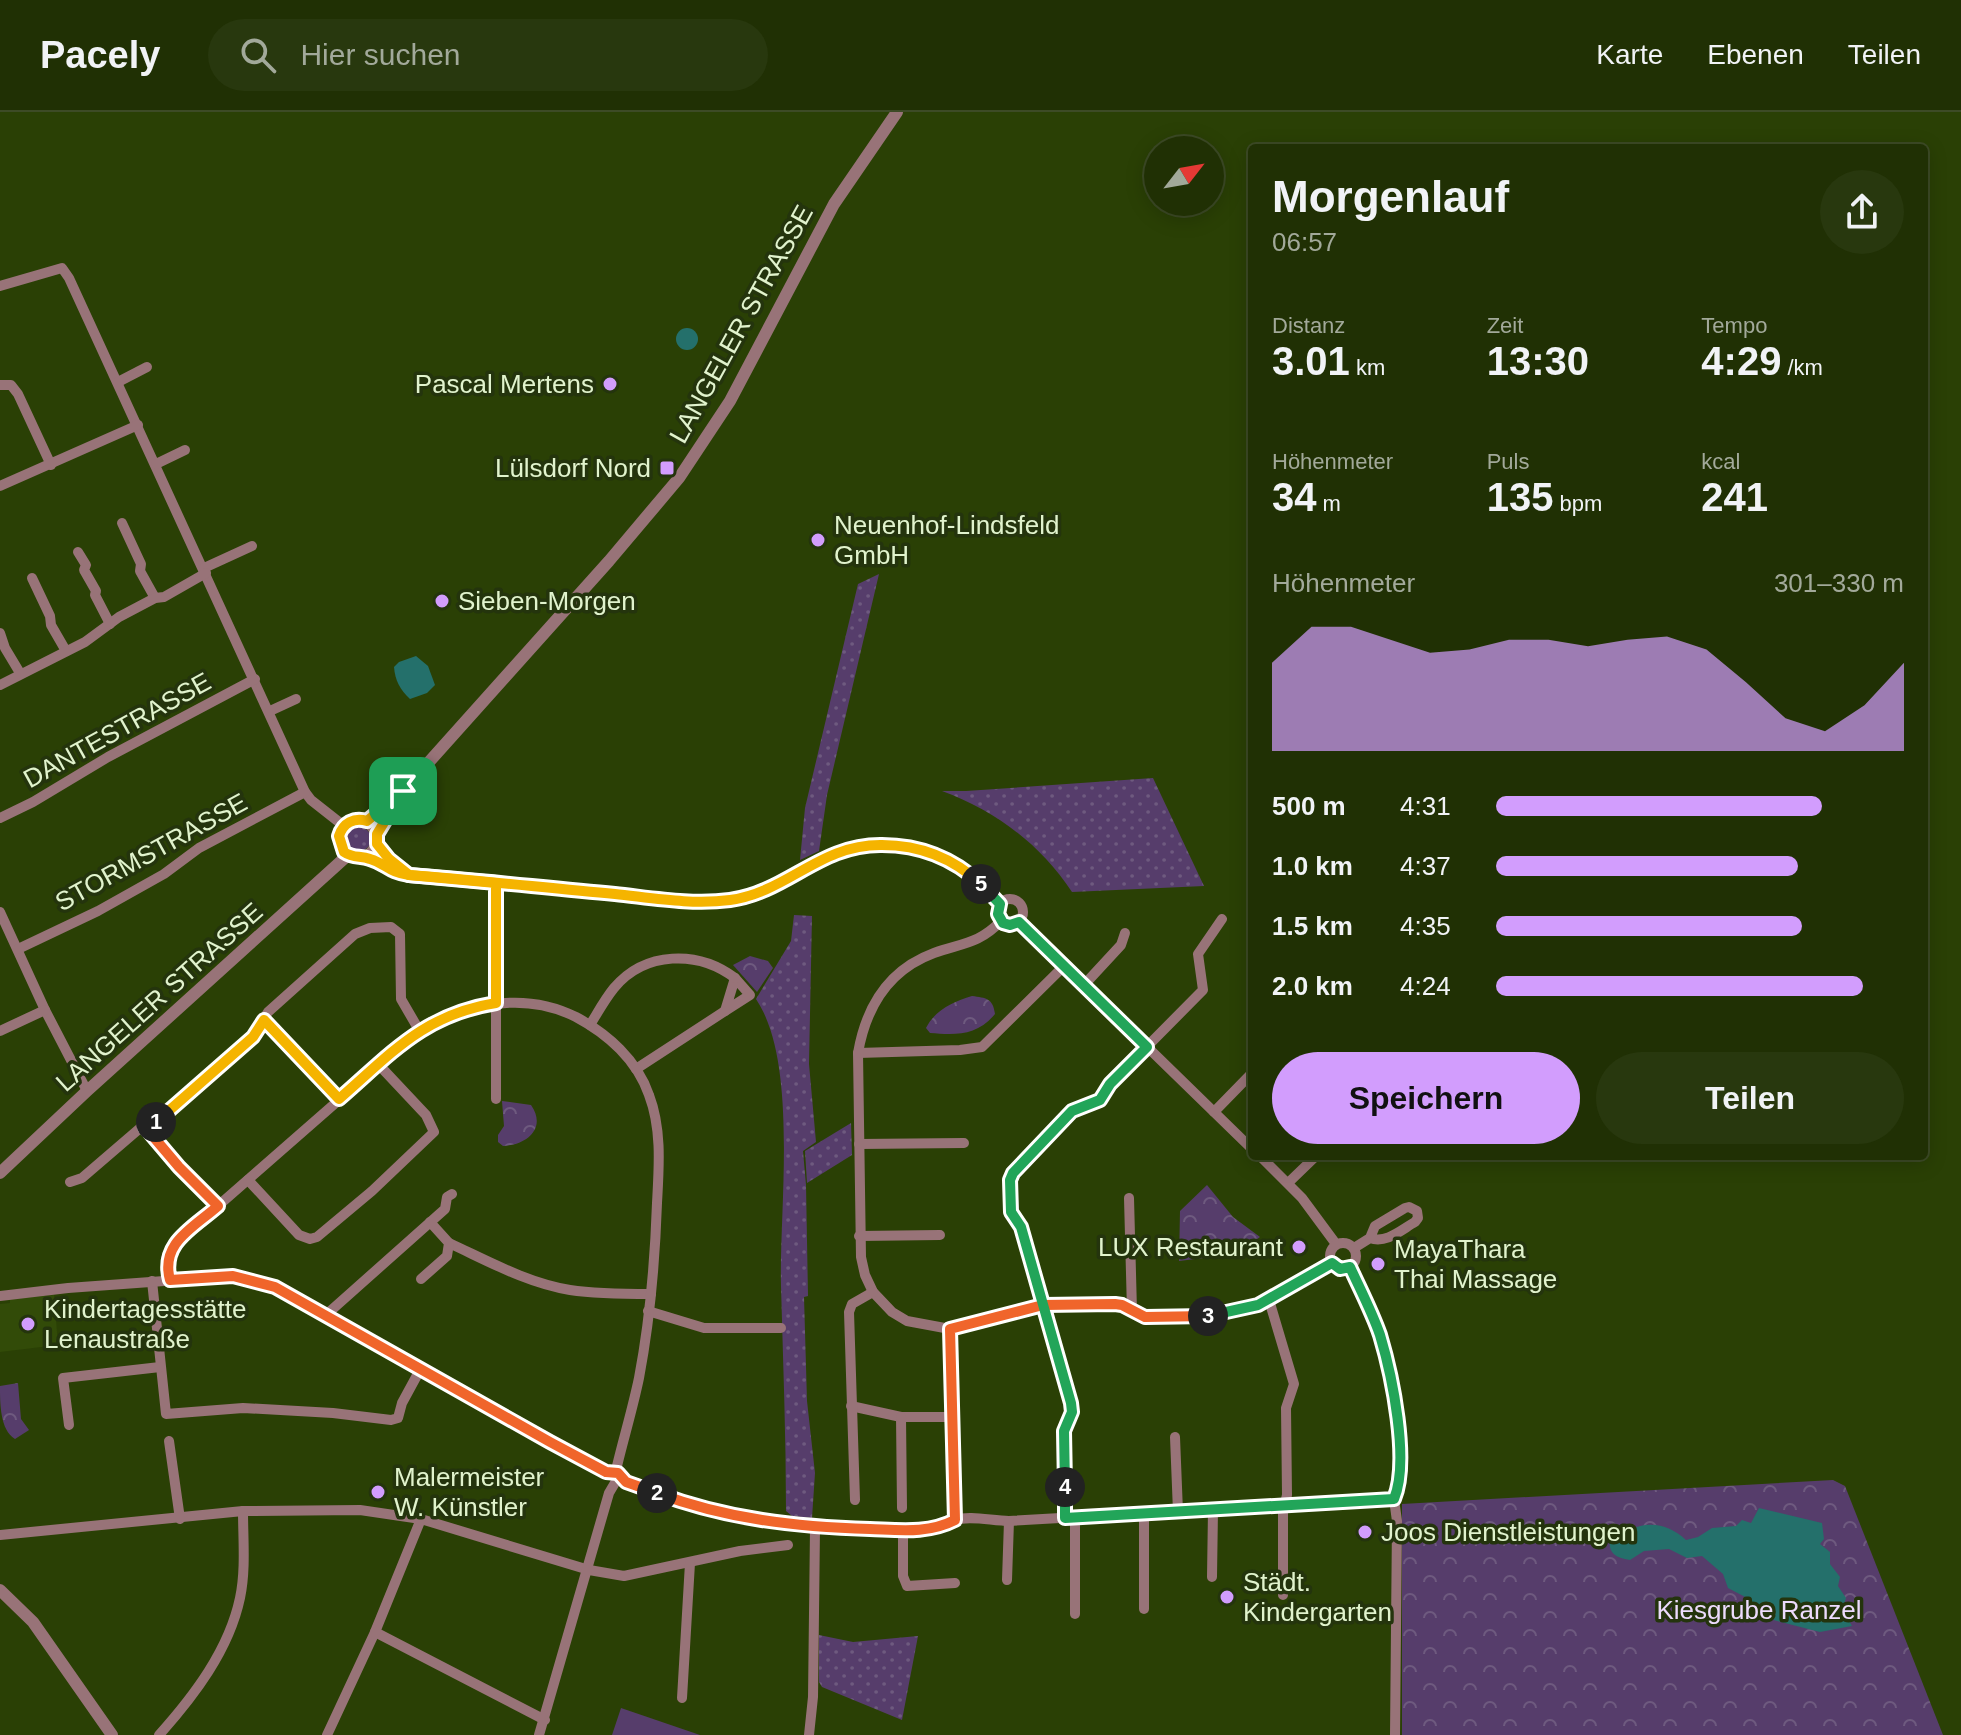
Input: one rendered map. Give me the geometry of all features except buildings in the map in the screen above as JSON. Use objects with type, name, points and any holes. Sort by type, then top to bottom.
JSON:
[{"type":"street","name":"LANGELER STRASSE","points":[[367,821],[403,791],[679,478],[735,392],[834,204],[897,112]]},
{"type":"street","points":[[0,286],[62,268],[138,425],[305,792],[344,826]]},
{"type":"street","points":[[118,382],[147,367]]},
{"type":"street","points":[[0,385],[11,385],[18,394],[51,465]]},
{"type":"street","points":[[0,486],[138,425]]},
{"type":"street","points":[[156,464],[185,450]]},
{"type":"street","points":[[122,523],[141,564],[140,571],[155,598]]},
{"type":"street","points":[[0,685],[103,631],[155,598],[164,597],[205,570],[252,546]]},
{"type":"street","points":[[78,552],[110,624]]},
{"type":"street","points":[[32,578],[40,591],[39,597],[50,616],[51,625],[66,651]]},
{"type":"street","points":[[0,633],[20,673]]},
{"type":"street","name":"DANTESTRASSE","points":[[0,818],[255,679]]},
{"type":"street","points":[[270,711],[296,699]]},
{"type":"street","name":"LANGELER STRASSE","points":[[377,839],[403,791]]},
{"type":"street","name":"STORMSTRASSE","points":[[18,949],[98,911],[164,874],[199,848],[305,792]]},
{"type":"street","points":[[409,875],[389,859],[367,821],[355,820],[344,826],[339,841],[348,855],[365,857],[388,870],[409,875],[688,901],[718,901],[764,891],[829,854],[858,846],[895,845],[922,850],[955,864],[978,881],[1000,904]]},
{"type":"street","points":[[365,857],[377,839]]},
{"type":"street","name":"LANGELER STRASSE","points":[[0,1173],[348,855]]},
{"type":"street","points":[[496,883],[496,1099]]},
{"type":"street","points":[[1010,899],[1019,903],[1023,912],[1019,922],[1010,925],[1001,921],[998,914],[1000,904],[1010,899]]},
{"type":"street","points":[[0,912],[87,1091]]},
{"type":"street","points":[[1075,1614],[1064,1431],[1072,1412],[1021,1227],[1011,1212],[1010,1180],[1017,1168],[1072,1111],[1100,1100],[1110,1084],[1203,990],[1198,954],[1222,919]]},
{"type":"street","points":[[1001,921],[978,940],[934,953],[897,974],[878,995],[862,1030],[858,1053],[859,1236],[865,1275],[873,1292],[898,1317],[915,1324],[950,1329],[1043,1305],[1115,1304],[1145,1317],[1212,1315],[1241,1311],[1269,1300],[1332,1263]]},
{"type":"street","points":[[1019,922],[1248,1145]]},
{"type":"street","points":[[70,1182],[82,1178],[139,1129],[161,1120],[253,1037],[268,1012],[355,934],[384,925],[400,934],[401,999],[419,1030]]},
{"type":"street","points":[[1084,985],[1121,945],[1125,933]]},
{"type":"street","points":[[590,1025],[615,986],[631,973],[651,963],[674,958],[703,960],[735,978],[750,995],[636,1069]]},
{"type":"street","points":[[858,1053],[982,1047],[1064,966]]},
{"type":"street","points":[[725,1011],[735,978]]},
{"type":"street","points":[[170,1280],[166,1259],[171,1247],[419,1030],[449,1016],[496,1003],[537,1004],[590,1025],[617,1046],[636,1069],[648,1092],[658,1129],[659,1174],[651,1294],[639,1378],[617,1466],[619,1476],[609,1493],[539,1735]]},
{"type":"street","points":[[0,1031],[45,1010]]},
{"type":"street","points":[[264,1020],[339,1099]]},
{"type":"street","points":[[248,1180],[299,1235],[310,1239],[317,1237],[372,1191],[434,1132],[426,1115],[379,1065]]},
{"type":"street","points":[[1214,1112],[1248,1077]]},
{"type":"street","points":[[145,1127],[218,1206]]},
{"type":"street","points":[[859,1144],[964,1143]]},
{"type":"street","points":[[1264,1160],[1314,1213],[1336,1244]]},
{"type":"street","points":[[1288,1183],[1312,1160]]},
{"type":"street","points":[[327,1314],[447,1206],[447,1197],[452,1194]]},
{"type":"street","points":[[1129,1198],[1132,1311]]},
{"type":"street","points":[[430,1222],[449,1243],[510,1272],[555,1287],[594,1293],[651,1294]]},
{"type":"street","points":[[859,1236],[940,1235]]},
{"type":"street","points":[[1354,1248],[1370,1238]]},
{"type":"street","points":[[421,1279],[447,1256],[449,1243]]},
{"type":"street","points":[[1346,1243],[1354,1248],[1356,1259],[1350,1267],[1340,1269],[1332,1263],[1330,1253],[1336,1244],[1346,1243]]},
{"type":"street","points":[[1350,1267],[1379,1333],[1395,1406],[1401,1470],[1394,1499],[1397,1521],[1395,1735]]},
{"type":"street","points":[[0,1296],[152,1281],[233,1276],[246,1278],[280,1289],[327,1314],[606,1472],[680,1502],[733,1515],[815,1528],[903,1530],[935,1528],[955,1520],[1009,1521],[1394,1499]]},
{"type":"street","points":[[152,1281],[166,1414],[243,1408],[391,1420],[398,1418],[402,1403],[421,1368]]},
{"type":"street","points":[[855,1500],[849,1312],[852,1304],[873,1292]]},
{"type":"street","points":[[1269,1300],[1294,1384],[1286,1408],[1283,1595]]},
{"type":"street","points":[[648,1311],[704,1328],[781,1328]]},
{"type":"street","points":[[950,1329],[955,1520]]},
{"type":"street","points":[[69,1425],[63,1378],[160,1367]]},
{"type":"street","points":[[851,1406],[901,1417],[952,1417]]},
{"type":"street","points":[[901,1417],[902,1508]]},
{"type":"street","points":[[1175,1437],[1178,1512]]},
{"type":"street","points":[[169,1441],[180,1519]]},
{"type":"street","points":[[0,1535],[243,1511],[360,1510],[421,1519],[589,1570],[624,1576],[740,1551],[788,1545]]},
{"type":"street","points":[[1212,1577],[1213,1510]]},
{"type":"street","points":[[159,1735],[195,1693],[211,1667],[236,1612],[242,1582],[243,1511]]},
{"type":"street","points":[[1144,1514],[1144,1609]]},
{"type":"street","points":[[327,1735],[375,1632],[421,1519]]},
{"type":"street","points":[[1007,1580],[1009,1521]]},
{"type":"street","points":[[809,1735],[813,1697],[815,1528]]},
{"type":"street","points":[[903,1530],[903,1582],[907,1586],[955,1583]]},
{"type":"street","points":[[682,1698],[690,1563]]},
{"type":"street","points":[[0,1590],[33,1622],[112,1735]]},
{"type":"street","points":[[375,1632],[545,1720]]},
{"type":"shaded area","name":"Kindertagesstätte Lenaustraße","points":[[54,1295],[58,1345],[0,1352],[0,1304],[10,1303],[10,1299]]},
{"type":"green space","points":[[879,574],[827,795],[819,851],[800,860],[805,808],[858,584]]},
{"type":"green space","points":[[1153,778],[1204,886],[1072,892],[1046,859],[1015,831],[981,808],[942,791],[966,791]]},
{"type":"green space","points":[[359,827],[367,831],[371,839],[367,847],[359,851],[351,847],[347,839],[351,831]]},
{"type":"green space","points":[[794,915],[812,916],[809,1064],[816,1142],[803,1151],[808,1296],[804,1297],[807,1401],[815,1473],[812,1518],[792,1516],[786,1511],[781,1286],[782,1098],[778,1060],[769,1027],[756,999],[791,941]]},
{"type":"green space","points":[[750,956],[768,961],[773,968],[757,992],[733,965]]},
{"type":"green space","points":[[972,996],[988,1000],[993,1005],[995,1014],[981,1027],[949,1034],[930,1033],[926,1028],[934,1016],[945,1008]]},
{"type":"green space","points":[[502,1101],[531,1105],[537,1121],[536,1128],[527,1139],[503,1146],[498,1142],[498,1135],[504,1126]]},
{"type":"green space","points":[[851,1123],[852,1155],[807,1183],[805,1151]]},
{"type":"green space","points":[[1207,1185],[1233,1217],[1260,1237],[1236,1254],[1179,1261],[1180,1211]]},
{"type":"green space","points":[[18,1383],[21,1419],[29,1430],[15,1439],[4,1423],[0,1386]]},
{"type":"green space","name":"Kiesgrube Ranzel","points":[[1833,1480],[1845,1486],[1943,1735],[1402,1735],[1402,1504]]},
{"type":"green space","points":[[819,1635],[853,1642],[918,1636],[902,1720],[822,1687],[819,1682]]},
{"type":"green space","points":[[621,1708],[700,1735],[612,1735]]},
{"type":"water","points":[[683,328],[691,328],[698,339],[691,350],[683,350],[676,343],[676,335]]},
{"type":"water","points":[[416,656],[428,666],[435,685],[427,693],[410,699],[399,684],[394,667]]},
{"type":"water","points":[[1759,1508],[1822,1523],[1824,1539],[1820,1544],[1830,1552],[1830,1564],[1840,1577],[1838,1586],[1846,1598],[1844,1604],[1849,1608],[1845,1613],[1852,1626],[1820,1632],[1754,1615],[1751,1600],[1728,1588],[1723,1574],[1702,1556],[1687,1558],[1669,1549],[1644,1551],[1630,1560],[1617,1556],[1611,1549],[1613,1526],[1629,1530],[1645,1525],[1659,1526],[1686,1540],[1712,1528],[1736,1526],[1742,1520],[1751,1523]]},
{"type":"place","name":"Pascal Mertens","points":[[610,384]]},
{"type":"place","name":"Lülsdorf Nord","points":[[667,468]]},
{"type":"place","name":"Neuenhof-Lindsfeld GmbH","points":[[818,540]]},
{"type":"place","name":"Sieben-Morgen","points":[[442,601]]},
{"type":"place","name":"LUX Restaurant","points":[[1299,1247]]},
{"type":"place","name":"MayaThara Thai Massage","points":[[1378,1264]]},
{"type":"place","name":"Kindertagesstätte Lenaustraße","points":[[28,1324]]},
{"type":"place","name":"Malermeister W. Künstler","points":[[378,1492]]},
{"type":"place","name":"Joos Dienstleistungen","points":[[1365,1532]]},
{"type":"place","name":"Städt. Kindergarten","points":[[1227,1597]]},
{"type":"route","points":[[403,791],[367,821],[355,820],[344,826],[339,841],[344,852],[352,857],[372,859],[395,873],[409,875],[576,891],[688,901],[734,899],[764,891],[829,854],[869,845],[908,846],[934,854],[964,869],[1000,904],[998,914],[1003,923],[1010,925],[1019,922],[1147,1047],[1110,1084],[1100,1100],[1072,1111],[1017,1168],[1010,1180],[1011,1212],[1021,1227],[1043,1305],[1071,1403],[1072,1412],[1064,1431],[1065,1518],[1394,1499],[1401,1470],[1395,1406],[1386,1357],[1379,1333],[1350,1267],[1340,1269],[1332,1263],[1258,1305],[1241,1311],[1203,1316],[1145,1317],[1115,1304],[1043,1305],[950,1329],[955,1520],[921,1530],[815,1528],[733,1515],[680,1502],[626,1482],[618,1473],[606,1472],[275,1287],[233,1276],[170,1280],[166,1259],[171,1247],[218,1206],[145,1127],[161,1120],[209,1077],[253,1037],[264,1020],[339,1099],[419,1030],[449,1016],[496,1003],[496,883],[409,875],[398,868],[377,844],[377,834],[403,791]]}]
